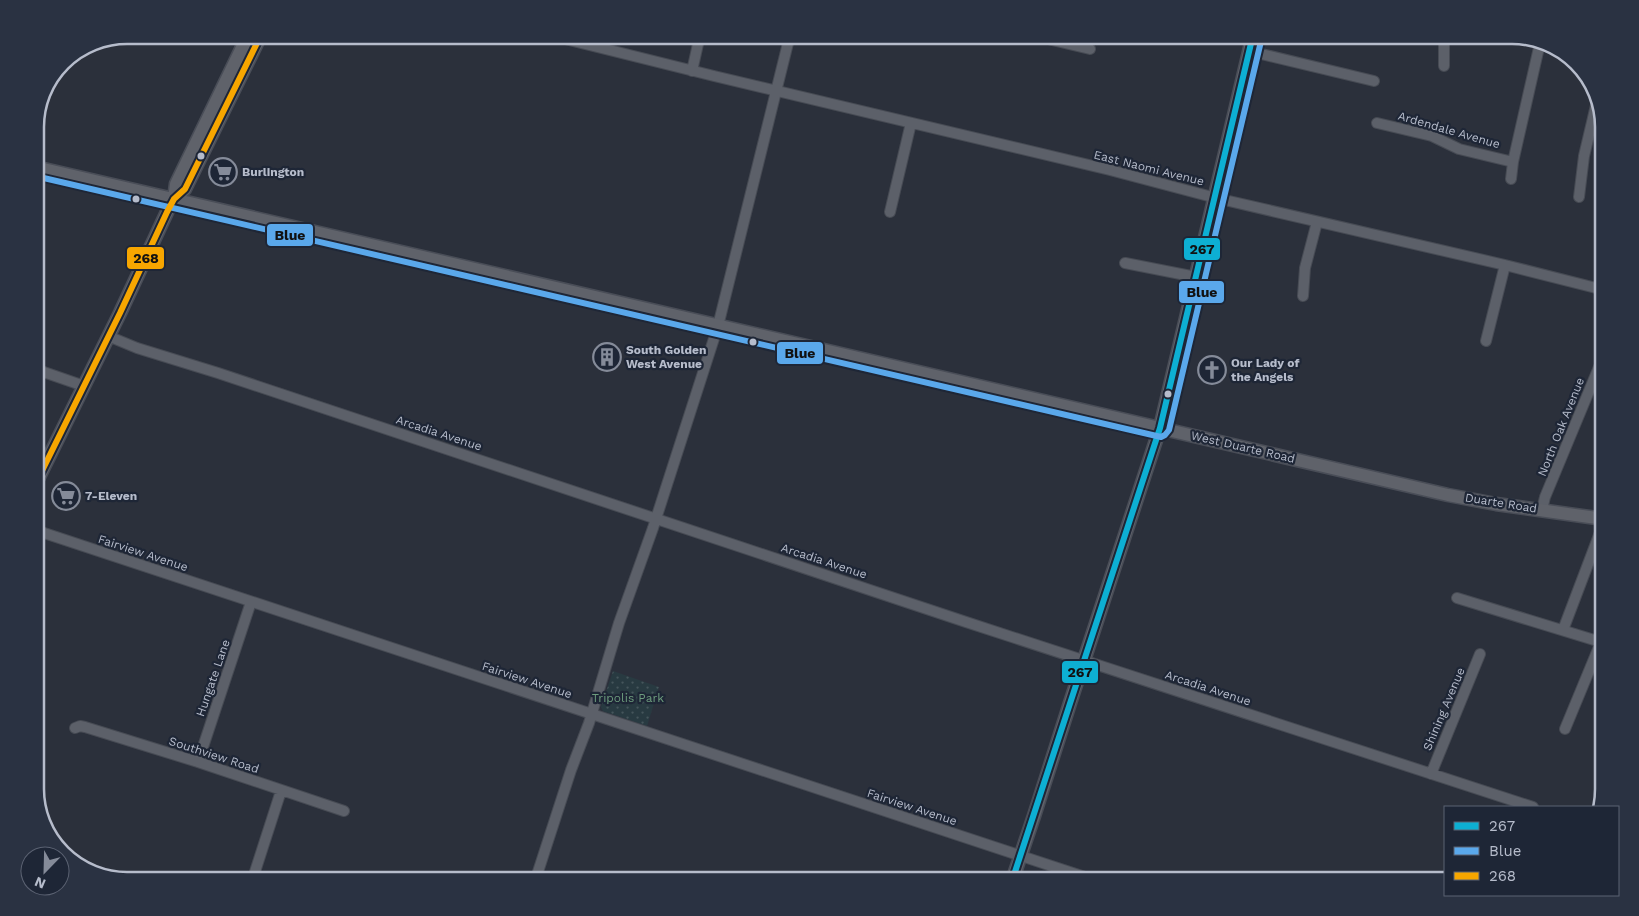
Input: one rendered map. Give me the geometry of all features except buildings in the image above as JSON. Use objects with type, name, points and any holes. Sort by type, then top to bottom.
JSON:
[{"type":"main road","points":[[44,467],[174,199],[176,184],[244,44]]},
{"type":"main road","points":[[174,199],[185,189],[257,44]]},
{"type":"main road","points":[[1015,872],[1160,428],[1251,44]]},
{"type":"main road","name":"West Duarte Road","points":[[44,169],[1398,483]]},
{"type":"main road","name":"Duarte Road","points":[[1398,483],[1496,504],[1595,519]]},
{"type":"street","name":"East Naomi Avenue","points":[[587,44],[911,124],[1110,170],[1216,198],[1595,288]]},
{"type":"street","points":[[692,71],[698,44]]},
{"type":"street","points":[[538,872],[571,770],[592,714],[610,652],[656,519],[718,326],[788,44]]},
{"type":"street","points":[[1069,44],[1090,49]]},
{"type":"street","points":[[1444,44],[1444,66]]},
{"type":"street","points":[[1512,179],[1513,162],[1539,48]]},
{"type":"street","points":[[1250,51],[1374,82]]},
{"type":"street","points":[[1579,197],[1584,156],[1594,112]]},
{"type":"street","name":"Ardendale Avenue","points":[[1377,123],[1432,136],[1459,149],[1513,162]]},
{"type":"street","points":[[890,212],[911,124]]},
{"type":"street","points":[[1302,296],[1305,268],[1317,222]]},
{"type":"street","points":[[1125,263],[1196,277]]},
{"type":"street","points":[[1486,341],[1505,265]]},
{"type":"street","name":"Arcadia Avenue","points":[[108,336],[137,348],[218,373],[1530,806]]},
{"type":"street","points":[[44,372],[84,386]]},
{"type":"street","name":"North Oak Avenue","points":[[1542,510],[1545,498],[1595,387]]},
{"type":"street","name":"Fairview Avenue","points":[[44,533],[1070,872]]},
{"type":"street","points":[[1563,630],[1595,544]]},
{"type":"street","points":[[1457,598],[1595,640]]},
{"type":"street","name":"Hungate Lane","points":[[198,762],[251,602]]},
{"type":"street","name":"Shining Avenue","points":[[1430,774],[1480,654]]},
{"type":"street","points":[[1565,729],[1595,658]]},
{"type":"street","name":"Southview Road","points":[[75,728],[85,727],[198,762],[344,811]]},
{"type":"street","points":[[255,872],[281,791]]},
{"type":"green space","name":"Tripolis Park","points":[[613,671],[659,687],[647,726],[603,711],[601,707]]},
{"type":"transit line","name":"268","points":[[44,467],[120,313],[167,212],[174,199],[185,189],[257,44]]},
{"type":"transit line","name":"267","points":[[1015,872],[1160,428],[1251,44]]},
{"type":"transit line","name":"Blue","points":[[44,178],[1161,437],[1169,430],[1260,44]]},
{"type":"place","name":"Burlington","points":[[223,172]]},
{"type":"place","name":"South Golden West Avenue","points":[[607,357]]},
{"type":"place","name":"Our Lady of the Angels","points":[[1212,370]]},
{"type":"place","name":"7-Eleven","points":[[66,496]]}]
